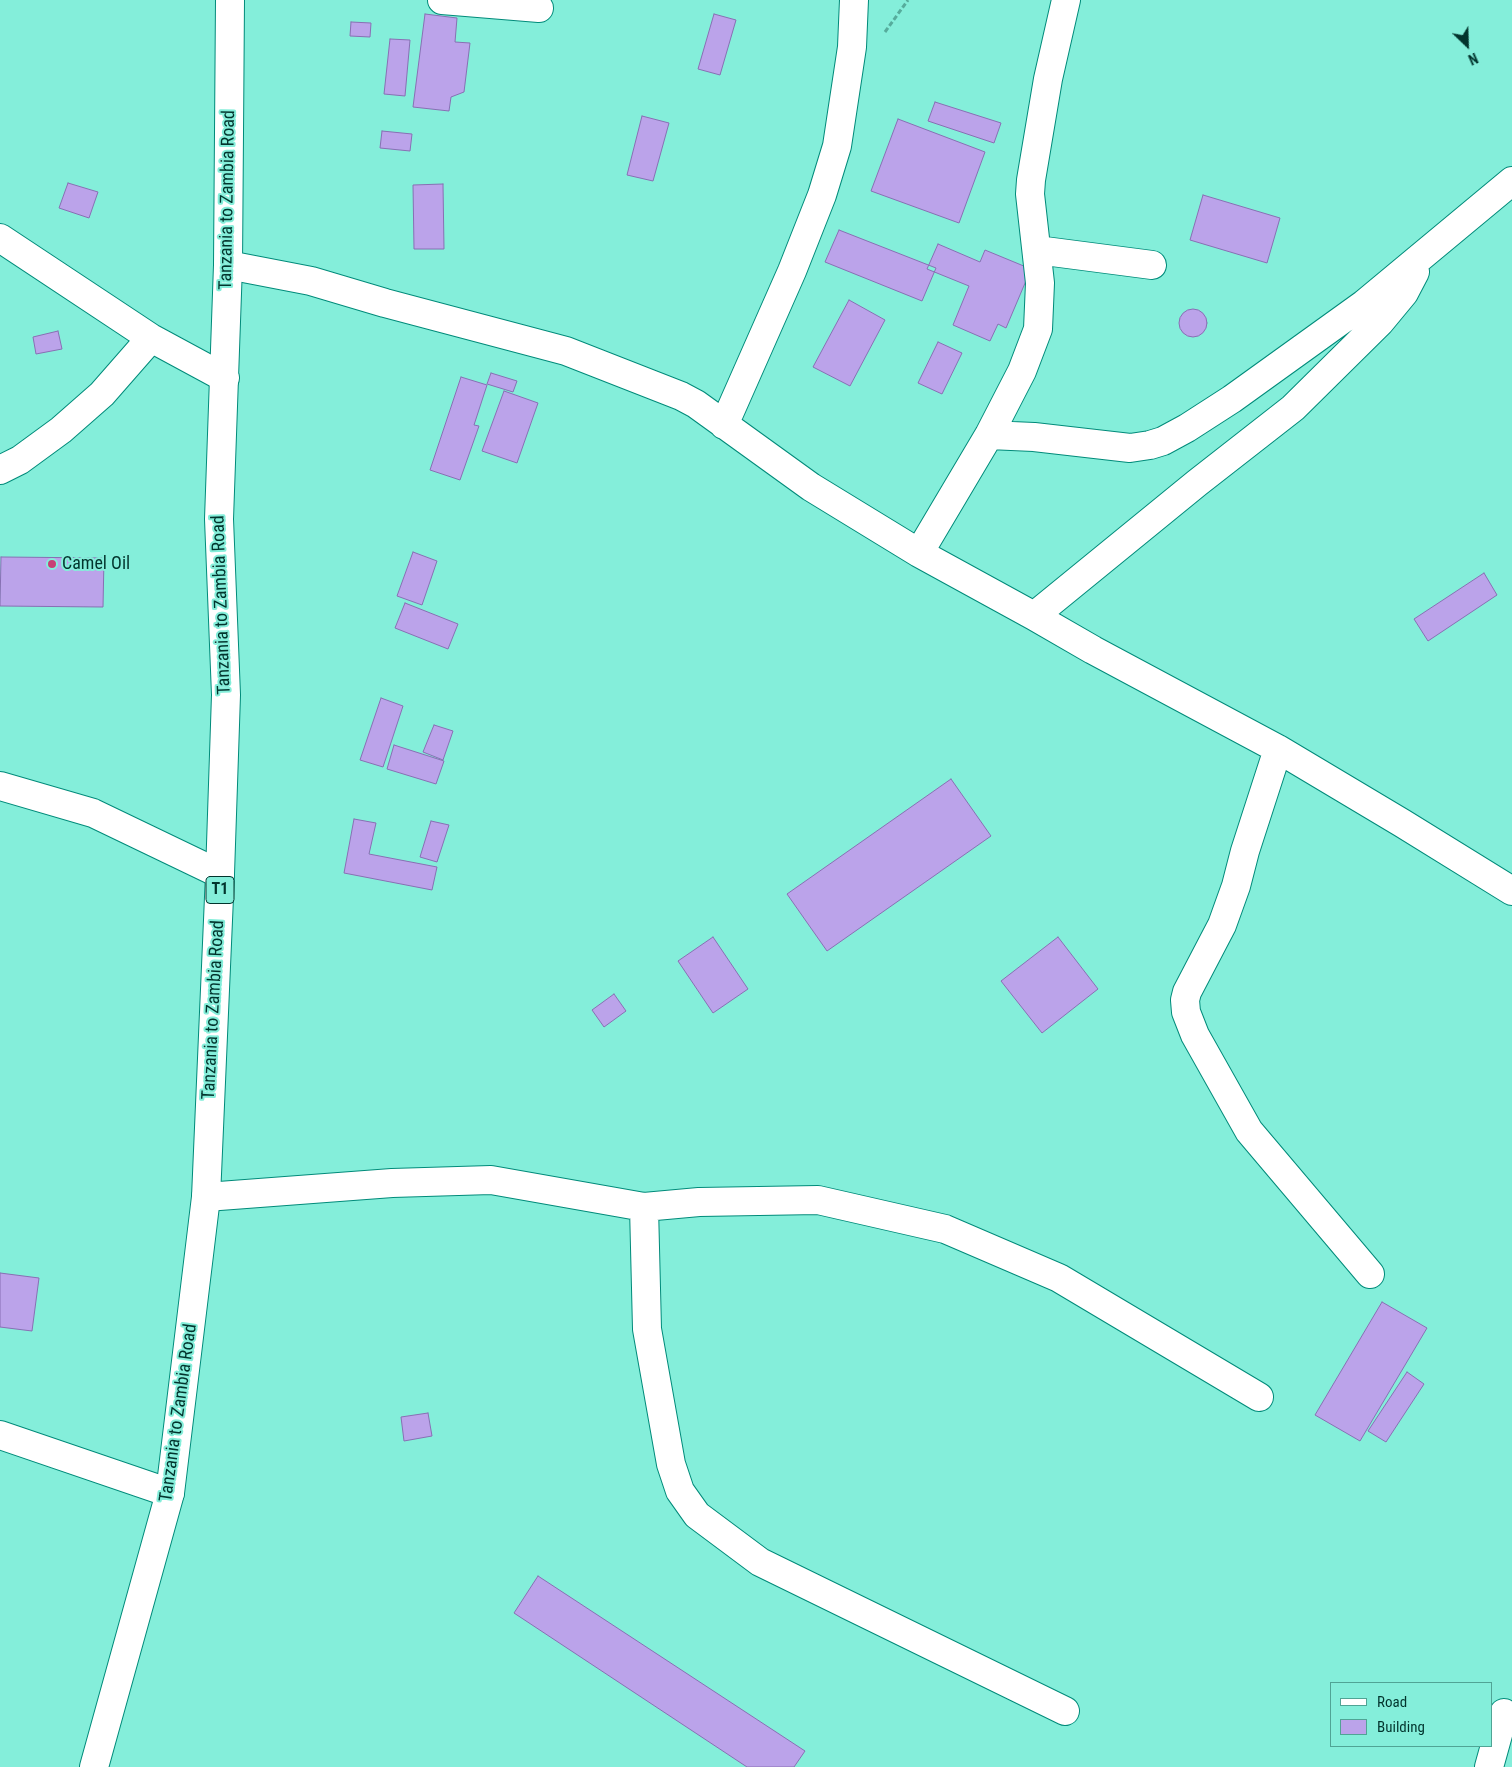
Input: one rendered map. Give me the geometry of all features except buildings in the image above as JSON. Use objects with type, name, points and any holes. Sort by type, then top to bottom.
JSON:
[{"type":"main road","name":"Tanzania to Zambia Road","points":[[94,1767],[170,1493],[206,1197],[226,695],[219,520],[228,265],[230,0]]},
{"type":"main road","points":[[442,0],[539,8]]},
{"type":"main road","points":[[724,425],[792,271],[822,195],[837,146],[852,48],[854,0]]},
{"type":"main road","points":[[919,553],[989,436],[1022,372],[1038,329],[1040,297],[1037,250],[1030,194],[1031,180],[1048,79],[1066,0]]},
{"type":"main road","points":[[989,436],[1034,437],[1130,448],[1150,446],[1163,441],[1188,428],[1232,399],[1364,304],[1512,181]]},
{"type":"main road","points":[[0,238],[151,338],[225,378]]},
{"type":"main road","points":[[1037,250],[1152,265]]},
{"type":"main road","points":[[1034,616],[1189,489],[1293,408],[1380,322],[1404,293],[1427,252]]},
{"type":"main road","points":[[228,265],[311,281],[384,303],[566,351],[681,396],[696,404],[811,487],[919,553],[1092,650],[1278,749],[1512,891]]},
{"type":"main road","points":[[0,470],[20,460],[61,430],[102,394],[151,338]]},
{"type":"main road","points":[[1278,749],[1245,851],[1236,886],[1222,925],[1186,992],[1186,1012],[1195,1035],[1249,1131],[1370,1274]]},
{"type":"main road","points":[[0,786],[94,813],[220,874]]},
{"type":"main road","points":[[206,1197],[392,1183],[490,1180],[644,1207],[698,1202],[818,1200],[945,1229],[1059,1278],[1259,1397]]},
{"type":"main road","points":[[644,1207],[647,1329],[670,1464],[680,1491],[697,1516],[760,1562],[1065,1710]]},
{"type":"main road","points":[[0,1436],[170,1493]]},
{"type":"main road","points":[[1489,1767],[1504,1713]]},
{"type":"place","name":"Camel Oil","points":[[52,564]]}]
